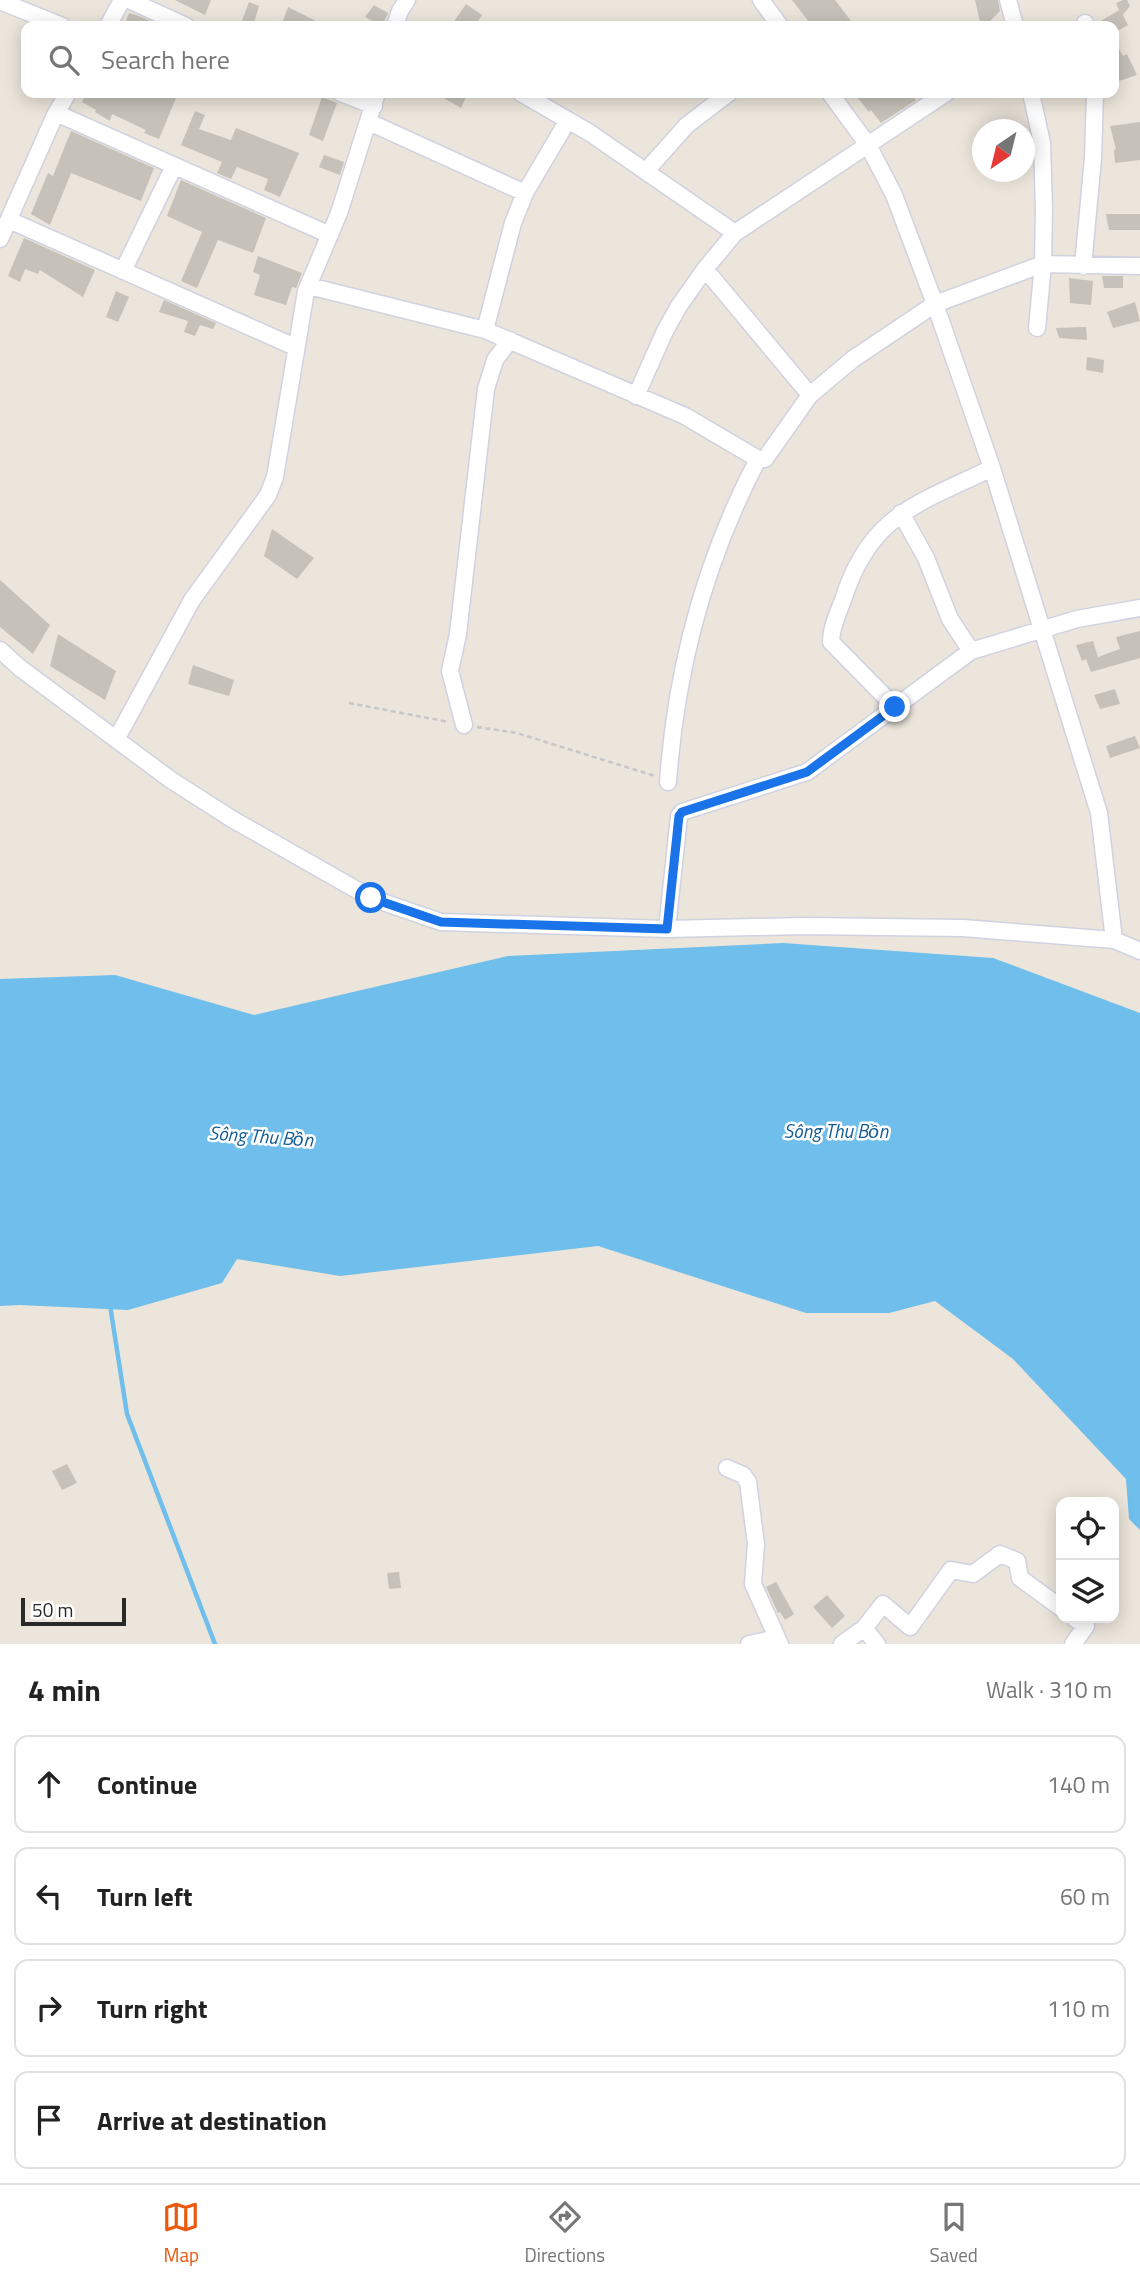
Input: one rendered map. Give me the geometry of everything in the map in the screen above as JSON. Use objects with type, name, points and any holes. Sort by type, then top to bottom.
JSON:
[{"type":"street","points":[[111,21],[122,0]]},
{"type":"street","points":[[129,0],[175,21]]},
{"type":"street","points":[[401,21],[405,0]]},
{"type":"street","points":[[761,0],[776,21]]},
{"type":"street","points":[[1008,0],[1014,21]]},
{"type":"street","points":[[0,1],[50,21]]},
{"type":"street","points":[[0,239],[65,98]]},
{"type":"street","points":[[530,98],[646,171],[735,233]]},
{"type":"street","points":[[646,171],[687,125],[722,98]]},
{"type":"street","points":[[834,98],[868,145],[894,195],[992,468],[1100,814],[1114,940]]},
{"type":"street","points":[[636,396],[665,331],[705,269],[735,233],[938,98]]},
{"type":"street","points":[[1032,98],[1042,143],[1044,209],[1043,264],[1037,328]]},
{"type":"street","points":[[1083,266],[1093,158],[1095,98]]},
{"type":"street","points":[[117,738],[192,600],[268,495],[275,477],[295,347],[309,286],[330,235],[376,99]]},
{"type":"street","points":[[56,113],[330,235]]},
{"type":"street","points":[[485,330],[510,236],[525,193],[568,120]]},
{"type":"street","points":[[369,122],[525,193]]},
{"type":"street","points":[[123,271],[174,166]]},
{"type":"street","points":[[9,220],[295,347]]},
{"type":"street","points":[[309,286],[485,330],[685,416],[758,459],[765,459],[810,396],[853,359],[935,304],[1043,264],[1140,266]]},
{"type":"street","points":[[705,269],[810,396]]},
{"type":"street","points":[[464,725],[450,671],[458,634],[486,389],[495,360],[510,340]]},
{"type":"street","points":[[668,782],[678,696],[699,600],[740,494],[758,459]]},
{"type":"street","points":[[895,707],[834,646],[831,638],[845,591],[862,554],[881,529],[901,513],[992,468]]},
{"type":"street","points":[[901,513],[926,558],[950,619],[971,651]]},
{"type":"street","points":[[667,929],[679,816],[682,812],[807,772],[971,651],[1077,619],[1140,608]]},
{"type":"street","points":[[0,650],[20,668],[171,780],[232,820],[371,898],[441,922],[667,929],[803,926],[963,928],[1114,940],[1140,951]]},
{"type":"street","points":[[727,1468],[743,1475],[748,1482],[756,1544],[753,1584],[779,1643]]},
{"type":"street","points":[[842,1644],[856,1632],[862,1631],[883,1604],[910,1627],[950,1570],[973,1574],[1000,1554],[1017,1561],[1020,1578],[1056,1604]]},
{"type":"street","points":[[1073,1644],[1086,1626],[1082,1623]]},
{"type":"street","points":[[862,1631],[877,1644]]},
{"type":"street","points":[[749,1644],[770,1639],[779,1643]]},
{"type":"path","points":[[349,703],[517,733],[668,782]]},
{"type":"water","name":"Sông Thu Bồn","points":[[783,943],[993,958],[1140,1013],[1140,1530],[1129,1519],[1126,1479],[1013,1359],[935,1301],[889,1313],[806,1313],[598,1246],[340,1276],[237,1259],[222,1283],[128,1310],[0,1306],[0,979],[115,975],[254,1015],[508,956]]},
{"type":"building","points":[[175,0],[211,0],[205,15]]},
{"type":"building","points":[[792,0],[835,0],[851,21],[808,21]]},
{"type":"building","points":[[975,0],[998,0],[1000,11],[990,21],[980,21]]},
{"type":"building","points":[[1127,0],[1130,6],[1123,15],[1128,25],[1119,30],[1119,21],[1101,21],[1119,10],[1116,3]]},
{"type":"building","points":[[249,2],[259,6],[254,21],[242,21]]},
{"type":"building","points":[[466,4],[482,15],[478,21],[454,21]]},
{"type":"building","points":[[374,5],[388,13],[384,21],[373,21],[365,17]]},
{"type":"building","points":[[288,7],[316,21],[283,21]]},
{"type":"building","points":[[129,13],[150,21],[126,21]]},
{"type":"building","points":[[1119,49],[1123,56],[1127,54],[1137,75],[1119,81]]},
{"type":"building","points":[[84,98],[176,98],[159,139],[112,114],[110,121],[82,102]]},
{"type":"building","points":[[322,98],[337,103],[323,141],[309,135]]},
{"type":"building","points":[[444,98],[466,98],[461,108]]},
{"type":"building","points":[[858,98],[916,100],[881,123],[871,110],[869,112]]},
{"type":"building","points":[[195,111],[205,115],[199,129],[231,140],[236,128],[299,153],[280,197],[264,190],[268,179],[237,167],[231,179],[217,173],[222,162],[181,145]]},
{"type":"building","points":[[1140,122],[1140,160],[1115,163],[1116,149],[1110,126]]},
{"type":"building","points":[[71,131],[154,168],[141,201],[71,173],[50,225],[31,214],[48,173],[53,176]]},
{"type":"building","points":[[324,155],[344,162],[340,175],[319,167]]},
{"type":"building","points":[[181,180],[266,218],[253,253],[218,240],[197,288],[181,281],[202,232],[167,216]]},
{"type":"building","points":[[1106,214],[1140,214],[1140,230],[1109,230]]},
{"type":"building","points":[[24,238],[95,270],[83,297],[40,270],[38,274],[25,269],[20,282],[8,276]]},
{"type":"building","points":[[258,256],[302,273],[296,288],[292,287],[286,305],[254,295],[260,275],[253,272]]},
{"type":"building","points":[[1102,276],[1123,276],[1123,288],[1104,288]]},
{"type":"building","points":[[1069,278],[1093,281],[1091,305],[1070,303]]},
{"type":"building","points":[[116,291],[129,297],[118,322],[106,317]]},
{"type":"building","points":[[164,300],[216,323],[213,329],[200,325],[195,336],[184,332],[188,321],[159,312]]},
{"type":"building","points":[[1135,302],[1140,321],[1113,328],[1107,312]]},
{"type":"building","points":[[1086,327],[1087,340],[1059,338],[1056,328]]},
{"type":"building","points":[[1087,357],[1104,360],[1103,373],[1086,370]]},
{"type":"building","points":[[272,529],[314,558],[297,579],[264,556]]},
{"type":"building","points":[[0,580],[50,625],[33,654],[0,627]]},
{"type":"building","points":[[1140,631],[1140,658],[1091,672],[1086,659],[1082,661],[1076,645],[1093,641],[1098,657],[1120,649],[1116,637]]},
{"type":"building","points":[[58,634],[116,671],[105,700],[50,666]]},
{"type":"building","points":[[193,665],[234,680],[229,696],[188,684]]},
{"type":"building","points":[[1115,689],[1120,704],[1100,709],[1094,695]]},
{"type":"building","points":[[1135,736],[1140,748],[1110,758],[1106,746]]},
{"type":"building","points":[[67,1464],[77,1483],[62,1490],[52,1471]]},
{"type":"building","points":[[399,1572],[401,1588],[389,1589],[387,1573]]},
{"type":"building","points":[[776,1582],[794,1614],[785,1620],[780,1612],[778,1613],[766,1587]]},
{"type":"building","points":[[827,1595],[845,1616],[832,1628],[813,1607]]},
{"type":"waterway","points":[[110,1305],[127,1414],[215,1644]]},
{"type":"route","points":[[371,898],[441,922],[667,929],[679,816],[682,812],[807,772],[895,707]]}]
